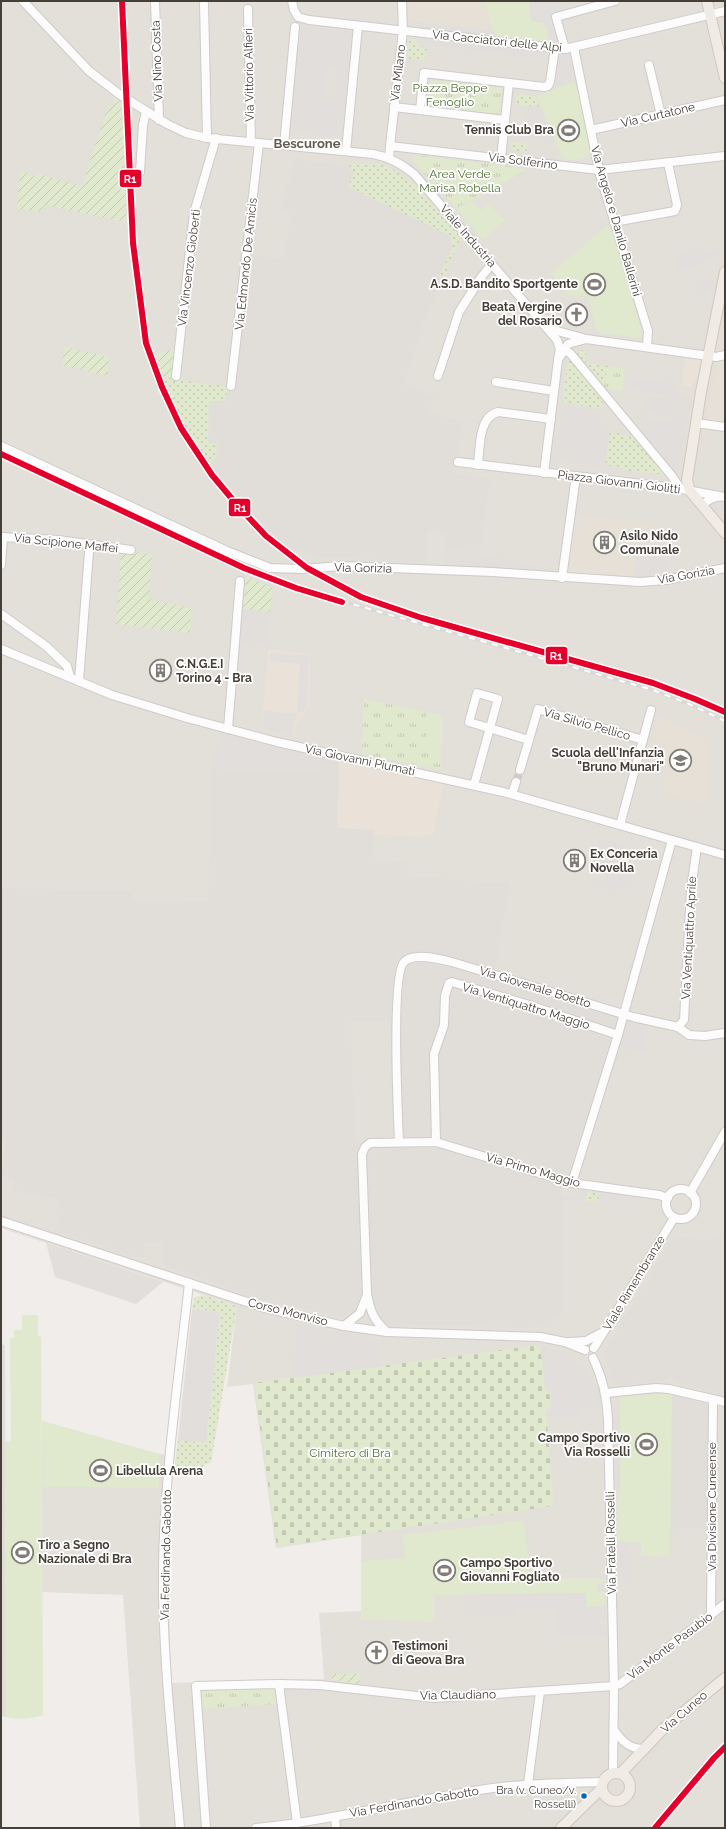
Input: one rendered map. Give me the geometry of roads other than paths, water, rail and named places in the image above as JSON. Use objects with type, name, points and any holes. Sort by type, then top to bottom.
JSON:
[{"type":"main road","points":[[707,1],[725,78]]},
{"type":"main road","points":[[708,355],[725,272]]},
{"type":"main road","name":"Piazza Giovanni Giolitti","points":[[686,490],[688,485],[687,474],[708,355]]},
{"type":"main road","points":[[686,490],[702,505],[725,533]]},
{"type":"main road","name":"Via Cuneo","points":[[620,1775],[663,1729],[725,1678]]},
{"type":"main road","points":[[620,1775],[630,1791],[625,1798],[618,1801],[609,1799],[595,1805],[563,1827],[602,1785],[606,1776],[620,1775]]},
{"type":"main road","points":[[602,1785],[606,1796],[609,1799]]},
{"type":"street","name":"Viale Industria","points":[[23,1],[89,71],[126,100],[159,120],[186,133],[211,138],[373,154],[389,158],[403,164],[414,174],[560,344],[558,360]]},
{"type":"street","name":"Via Nino Costa","points":[[155,1],[159,120]]},
{"type":"street","name":"Via Cacciatori delle Alpi","points":[[292,1],[296,14],[302,19],[565,49],[725,11]]},
{"type":"street","name":"Via Milano","points":[[390,146],[403,31],[402,1]]},
{"type":"street","points":[[565,49],[556,17],[615,1]]},
{"type":"street","name":"Via Vincenzo Gioberti","points":[[176,376],[194,213],[211,138],[204,4]]},
{"type":"street","name":"Via Vittorio Alfieri","points":[[248,8],[255,142]]},
{"type":"street","points":[[346,151],[358,26]]},
{"type":"street","points":[[284,145],[295,27]]},
{"type":"street","points":[[420,110],[424,73],[544,87],[548,86],[550,82],[555,48]]},
{"type":"street","name":"Via Angelo e Danilo Ballerini","points":[[574,48],[599,170],[648,331],[647,347]]},
{"type":"street","points":[[649,65],[661,115]]},
{"type":"street","points":[[501,158],[510,83]]},
{"type":"street","name":"Via Curtatone","points":[[591,130],[725,100]]},
{"type":"street","points":[[394,107],[505,120]]},
{"type":"street","points":[[140,172],[146,112]]},
{"type":"street","name":"Via Edmondo De Amicis","points":[[231,386],[255,142]]},
{"type":"street","points":[[389,158],[390,146]]},
{"type":"street","name":"Via Solferino","points":[[390,146],[599,170],[725,156]]},
{"type":"street","points":[[614,222],[676,210],[677,205],[668,163]]},
{"type":"street","points":[[438,376],[459,312],[482,276],[492,264]]},
{"type":"street","points":[[547,328],[586,339]]},
{"type":"street","name":"Piazza Giovanni Giolitti","points":[[686,490],[544,473],[558,360],[564,350],[572,342],[586,339],[708,355]]},
{"type":"street","points":[[564,350],[570,353],[672,476],[686,490],[722,496]]},
{"type":"street","points":[[708,355],[716,357],[725,355]]},
{"type":"street","points":[[496,382],[554,391]]},
{"type":"street","points":[[478,465],[484,426],[488,416],[492,413],[498,412],[551,419]]},
{"type":"street","points":[[696,424],[725,427]]},
{"type":"street","name":"Via Gorizia","points":[[1,446],[227,551],[270,568],[341,566],[493,572],[562,578],[652,582],[725,568]]},
{"type":"street","points":[[458,462],[544,473]]},
{"type":"street","points":[[562,578],[576,476]]},
{"type":"street","points":[[702,505],[711,498],[722,496]]},
{"type":"street","points":[[1,565],[2,537]]},
{"type":"street","name":"Via Scipione Maffei","points":[[2,537],[58,540],[131,550]]},
{"type":"street","points":[[79,681],[89,552]]},
{"type":"street","points":[[228,729],[240,582]]},
{"type":"street","points":[[1,614],[49,649],[67,666],[70,677]]},
{"type":"street","name":"Via Giovanni Piumati","points":[[1,649],[132,701],[228,729],[277,742],[512,794],[725,855]]},
{"type":"street","points":[[49,649],[54,660],[51,670]]},
{"type":"street","points":[[474,785],[490,729],[498,699],[477,692],[469,722],[490,729],[529,740]]},
{"type":"street","name":"Via Silvio Pellico","points":[[520,770],[538,709],[643,740]]},
{"type":"street","name":"Via Silvio Pellico","points":[[620,825],[651,710]]},
{"type":"street","points":[[512,794],[516,782]]},
{"type":"street","points":[[572,1183],[618,1035],[672,840]]},
{"type":"street","name":"Via Ventiquattro Aprile","points":[[678,1027],[684,1020],[691,889],[697,847]]},
{"type":"street","name":"Via Giovenale Boetto","points":[[399,1142],[396,1053],[401,968],[404,961],[415,957],[436,958],[452,962],[633,1017],[678,1027],[689,1035],[705,1036],[725,1033]]},
{"type":"street","name":"Via Ventiquattro Maggio","points":[[436,1142],[434,1054],[444,1024],[445,996],[449,983],[452,982],[526,1004],[618,1035]]},
{"type":"street","points":[[690,1193],[725,1132]]},
{"type":"street","name":"Via Primo Maggio","points":[[387,1332],[371,1314],[367,1294],[362,1154],[370,1143],[436,1142],[572,1183],[659,1195],[668,1198]]},
{"type":"street","points":[[679,1190],[690,1193],[696,1203],[694,1212],[691,1216],[683,1219],[674,1218],[666,1207],[668,1198],[675,1191],[679,1190]]},
{"type":"street","name":"Viale Rimembranze","points":[[594,1348],[674,1218]]},
{"type":"street","name":"Corso Monviso","points":[[1,1221],[279,1312],[344,1326],[387,1332],[540,1337],[565,1342],[585,1350]]},
{"type":"street","name":"Via Ferdinando Gabotto","points":[[180,1828],[166,1681],[163,1589],[167,1491],[189,1283]]},
{"type":"street","name":"Via Primo Maggio","points":[[360,1313],[367,1294]]},
{"type":"street","points":[[344,1326],[360,1313],[363,1329]]},
{"type":"street","points":[[363,1329],[371,1314]]},
{"type":"street","points":[[565,1342],[586,1341],[605,1330]]},
{"type":"street","points":[[590,1347],[594,1348],[596,1354],[593,1358],[586,1357],[585,1350],[590,1347]]},
{"type":"street","name":"Via Fratelli Rosselli","points":[[593,1358],[598,1367],[606,1393],[608,1420],[614,1730],[620,1775]]},
{"type":"street","points":[[606,1393],[656,1388],[674,1390],[725,1402]]},
{"type":"street","name":"Via Divisione Cuneense","points":[[711,1615],[713,1399]]},
{"type":"street","name":"Via Monte Pasubio","points":[[614,1686],[620,1684],[725,1604]]},
{"type":"street","points":[[206,1828],[196,1686],[279,1684],[297,1823]]},
{"type":"street","name":"Via Claudiano","points":[[279,1684],[320,1685],[434,1698],[614,1686]]},
{"type":"street","points":[[528,1784],[540,1692]]},
{"type":"street","points":[[614,1730],[626,1744],[633,1748],[644,1748]]},
{"type":"street","name":"Via Ferdinando Gabotto","points":[[256,1828],[265,1828],[335,1817],[474,1791],[528,1784],[602,1785]]},
{"type":"street","points":[[335,1817],[336,1828]]},
{"type":"tunnel","points":[[516,782],[520,770]]},
{"type":"railway","points":[[1,454],[244,568],[296,588],[653,690],[689,704],[725,721]]},
{"type":"railway","points":[[655,1828],[725,1747]]},
{"type":"place","name":"Tennis Club Bra","points":[[569,130]]},
{"type":"place","name":"A.S.D. Bandito Sportgente","points":[[594,284]]},
{"type":"place","name":"Beata Vergine del Rosario","points":[[577,314]]},
{"type":"place","name":"Asilo Nido Comunale","points":[[605,543]]},
{"type":"place","name":"C.N.G.E.I Torino 4 - Bra","points":[[160,671]]},
{"type":"place","name":"Scuola dell'Infanzia \"Bruno Munari\"","points":[[680,760]]},
{"type":"place","name":"Ex Conceria Novella","points":[[574,861]]},
{"type":"place","name":"Campo Sportivo Via Rosselli","points":[[646,1445]]},
{"type":"place","name":"Libellula Arena","points":[[101,1471]]},
{"type":"place","name":"Tiro a Segno Nazionale di Bra","points":[[23,1552]]},
{"type":"place","name":"Campo Sportivo Giovanni Fogliato","points":[[445,1570]]},
{"type":"place","name":"Testimoni di Geova Bra","points":[[377,1653]]},
{"type":"place","name":"Bra (v. Cuneo/v. Rosselli)","points":[[584,1796]]},
{"type":"district","name":"Bescurone","points":[[307,143]]},
{"type":"park label","name":"Piazza Beppe Fenoglio","points":[[450,95]]},
{"type":"park label","name":"Area Verde Marisa Robella","points":[[460,181]]},
{"type":"park label","name":"Cimitero di Bra","points":[[350,1453]]}]
